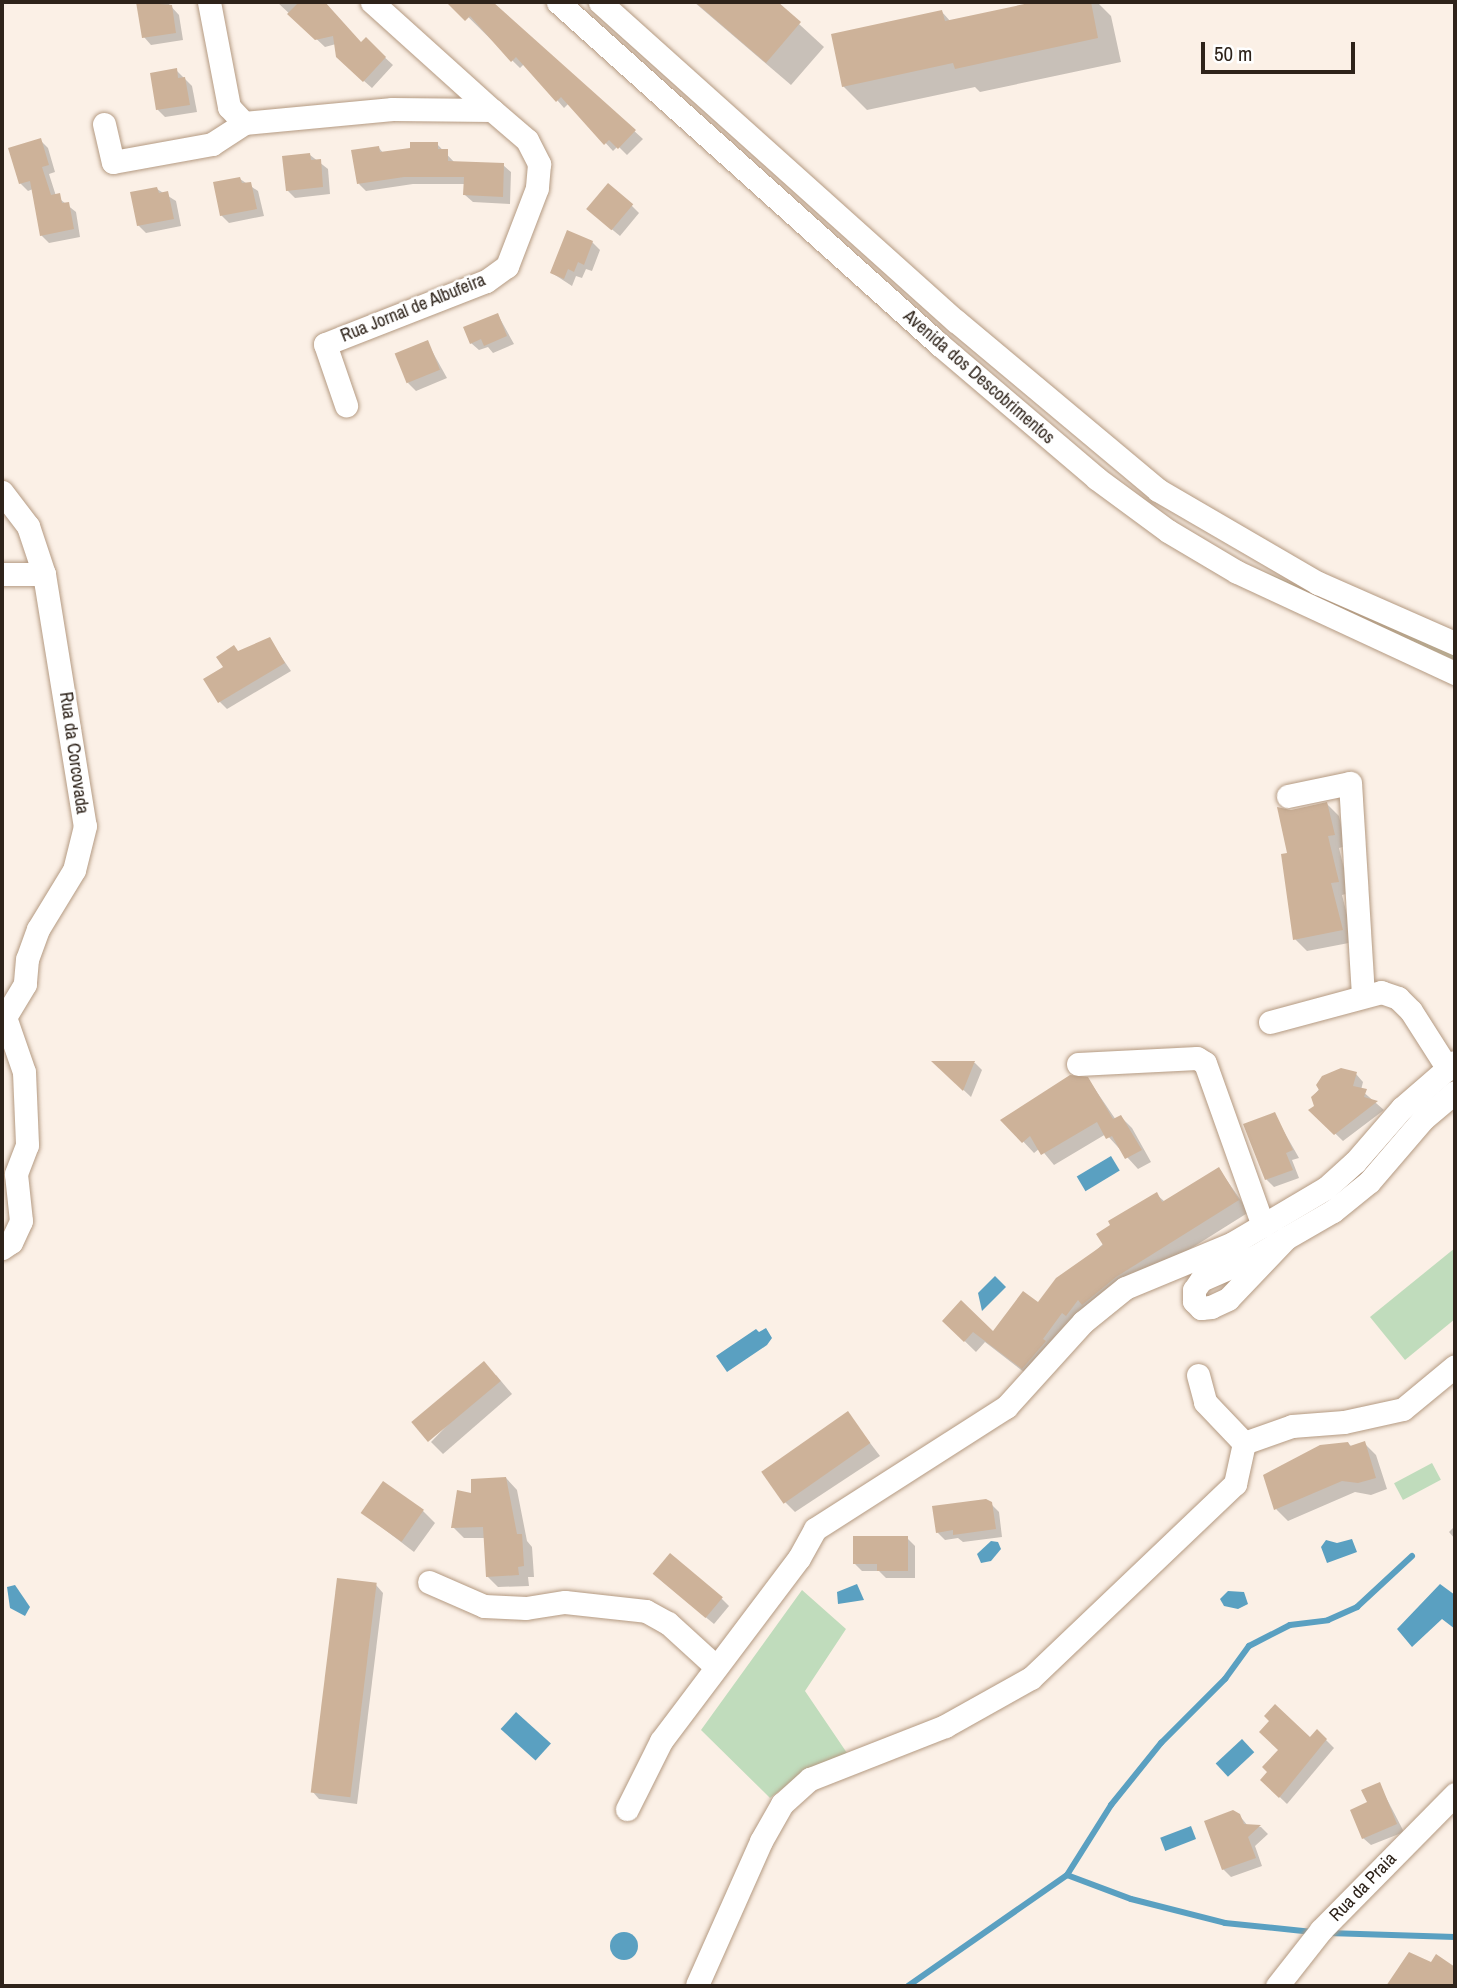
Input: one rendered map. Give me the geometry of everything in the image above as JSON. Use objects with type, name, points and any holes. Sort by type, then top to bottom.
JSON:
[{"type":"street","points":[[209,2],[229,107],[244,123]]},
{"type":"street","name":"Rua Jornal de Albufeira","points":[[346,405],[325,344],[486,281],[508,266],[537,188],[539,164],[527,140],[372,2]]},
{"type":"street","name":"Avenida dos Descobrimentos","points":[[558,2],[940,345],[1096,478],[1168,531],[1237,572],[1455,673]]},
{"type":"street","name":"Avenida dos Descobrimentos","points":[[600,2],[956,321],[1158,490],[1318,583],[1455,643]]},
{"type":"street","points":[[104,124],[113,162],[212,144],[244,123],[392,108],[492,110]]},
{"type":"street","name":"Rua da Corcovada","points":[[2,492],[28,526],[44,574],[85,827],[74,870],[38,929],[27,958],[25,984],[5,1017],[24,1072],[27,1145],[16,1174],[21,1221],[11,1242],[2,1248]]},
{"type":"street","points":[[2,575],[44,574]]},
{"type":"street","points":[[1288,796],[1350,783],[1363,996]]},
{"type":"street","points":[[627,1809],[661,1741],[714,1665],[779,1585],[815,1529],[1006,1407],[1083,1322],[1125,1288],[1263,1226],[1326,1188],[1355,1163],[1402,1108],[1451,1065],[1398,998],[1381,992],[1270,1022]]},
{"type":"street","points":[[1078,1064],[1197,1058],[1205,1063],[1263,1226]]},
{"type":"street","points":[[1286,1238],[1333,1211],[1368,1182],[1423,1119],[1455,1092]]},
{"type":"street","points":[[1244,1443],[1292,1426],[1344,1422],[1403,1409],[1455,1366]]},
{"type":"street","points":[[1198,1375],[1205,1402],[1244,1443]]},
{"type":"street","points":[[697,1985],[724,1917],[782,1804],[810,1779],[945,1726],[1031,1678],[1235,1485],[1244,1443]]},
{"type":"street","points":[[429,1582],[484,1606],[565,1602],[646,1611],[668,1623],[714,1665]]},
{"type":"street","name":"Rua da Praia","points":[[1277,1986],[1319,1934],[1455,1794]]},
{"type":"green space","points":[[1263,571],[1455,655],[1455,660],[1328,604]]},
{"type":"green space","points":[[1455,1248],[1455,1319],[1405,1360],[1370,1317]]},
{"type":"green space","points":[[1432,1463],[1441,1480],[1403,1500],[1394,1483]]},
{"type":"green space","points":[[802,1590],[846,1629],[805,1691],[847,1753],[803,1773],[770,1798],[701,1730]]},
{"type":"water","points":[[1111,1156],[1120,1171],[1085,1191],[1077,1177]]},
{"type":"water","points":[[995,1276],[1006,1287],[982,1311],[978,1293]]},
{"type":"water","points":[[766,1328],[772,1338],[767,1345],[727,1372],[716,1356],[756,1329],[759,1332]]},
{"type":"water","points":[[1352,1539],[1357,1552],[1327,1563],[1321,1547],[1326,1540],[1337,1543]]},
{"type":"water","points":[[991,1541],[998,1542],[1001,1549],[991,1561],[981,1563],[977,1554]]},
{"type":"water","points":[[857,1584],[864,1600],[838,1604],[837,1592]]},
{"type":"water","points":[[1440,1584],[1455,1595],[1455,1629],[1442,1619],[1412,1647],[1397,1629]]},
{"type":"water","points":[[15,1585],[30,1607],[25,1616],[10,1608],[7,1587]]},
{"type":"water","points":[[1228,1591],[1244,1592],[1248,1604],[1238,1609],[1224,1606],[1220,1599]]},
{"type":"water","points":[[516,1712],[551,1743],[536,1761],[501,1729]]},
{"type":"water","points":[[1242,1739],[1254,1752],[1228,1777],[1216,1764]]},
{"type":"water","points":[[1191,1826],[1196,1839],[1165,1851],[1160,1838]]},
{"type":"water","points":[[624,1932],[634,1936],[638,1946],[634,1956],[624,1960],[614,1956],[610,1946],[614,1936]]},
{"type":"building","points":[[136,2],[172,5],[176,33],[142,38]]},
{"type":"building","points":[[299,2],[325,2],[361,42],[366,37],[386,57],[363,82],[336,57],[333,36],[315,40],[287,14]]},
{"type":"building","points":[[446,2],[493,2],[636,130],[618,149],[609,140],[604,145],[561,97],[556,102],[516,57],[511,62],[470,16],[465,21]]},
{"type":"building","points":[[695,2],[778,2],[801,22],[766,63]]},
{"type":"building","points":[[1034,2],[1091,2],[1098,38],[955,69],[953,63],[842,87],[831,34],[942,10],[945,21]]},
{"type":"building","points":[[177,68],[178,78],[185,77],[190,105],[156,110],[150,73]]},
{"type":"building","points":[[41,138],[49,165],[42,167],[51,195],[60,193],[62,203],[69,202],[74,229],[40,236],[30,181],[19,184],[8,148]]},
{"type":"building","points":[[410,142],[438,142],[438,149],[448,149],[448,161],[504,163],[503,197],[463,195],[464,177],[404,177],[357,184],[351,150],[379,146],[380,152],[410,148]]},
{"type":"building","points":[[310,153],[311,160],[321,159],[323,187],[286,191],[282,156]]},
{"type":"building","points":[[240,177],[242,183],[251,182],[257,209],[220,216],[213,182]]},
{"type":"building","points":[[608,183],[633,204],[611,230],[586,209]]},
{"type":"building","points":[[157,187],[159,193],[168,191],[174,219],[137,226],[130,192]]},
{"type":"building","points":[[567,230],[593,241],[584,265],[578,262],[574,272],[568,269],[564,279],[550,273]]},
{"type":"building","points":[[498,313],[507,336],[484,346],[481,339],[470,344],[463,327]]},
{"type":"building","points":[[428,340],[440,370],[407,383],[395,353]]},
{"type":"building","points":[[270,637],[285,663],[218,703],[203,679],[223,667],[216,657],[234,645],[238,651]]},
{"type":"building","points":[[1327,802],[1335,835],[1328,836],[1339,882],[1331,883],[1343,930],[1293,940],[1281,854],[1287,853],[1277,807],[1291,810]]},
{"type":"building","points":[[931,1061],[975,1061],[963,1091]]},
{"type":"building","points":[[1341,1068],[1357,1072],[1353,1086],[1367,1089],[1364,1097],[1378,1101],[1334,1135],[1308,1110],[1314,1106],[1311,1097],[1319,1090],[1316,1085],[1322,1076]]},
{"type":"building","points":[[1070,1075],[1088,1077],[1113,1119],[1121,1115],[1142,1150],[1125,1159],[1112,1136],[1106,1139],[1097,1122],[1041,1155],[1030,1136],[1022,1143],[1000,1120]]},
{"type":"building","points":[[1275,1112],[1293,1150],[1286,1153],[1293,1170],[1265,1180],[1243,1124]]},
{"type":"building","points":[[1219,1167],[1239,1200],[1116,1277],[1082,1305],[1078,1300],[1066,1316],[1062,1313],[1043,1339],[1046,1341],[1022,1369],[973,1332],[964,1342],[942,1321],[961,1300],[993,1331],[1023,1291],[1038,1302],[1056,1278],[1103,1245],[1096,1234],[1110,1225],[1108,1221],[1157,1192],[1162,1202]]},
{"type":"building","points":[[484,1361],[501,1381],[428,1442],[411,1422]]},
{"type":"building","points":[[848,1411],[870,1443],[784,1504],[761,1472]]},
{"type":"building","points":[[1365,1441],[1376,1478],[1358,1483],[1342,1481],[1274,1510],[1263,1475],[1320,1445],[1348,1442],[1350,1446]]},
{"type":"building","points":[[506,1477],[517,1534],[522,1534],[524,1566],[518,1567],[519,1575],[486,1577],[483,1527],[451,1528],[457,1490],[471,1493],[471,1479]]},
{"type":"building","points":[[383,1481],[424,1510],[402,1542],[361,1513]]},
{"type":"building","points":[[986,1499],[992,1502],[996,1529],[953,1535],[953,1530],[936,1533],[932,1506]]},
{"type":"building","points":[[853,1536],[908,1536],[908,1571],[877,1571],[877,1564],[853,1564]]},
{"type":"building","points":[[670,1553],[723,1597],[706,1618],[653,1574]]},
{"type":"building","points":[[337,1578],[377,1583],[350,1797],[311,1792]]},
{"type":"building","points":[[1275,1704],[1310,1737],[1317,1729],[1327,1739],[1279,1798],[1260,1780],[1267,1772],[1262,1767],[1278,1750],[1259,1732],[1269,1721],[1264,1716]]},
{"type":"building","points":[[1380,1782],[1397,1824],[1362,1839],[1350,1810],[1367,1802],[1361,1790]]},
{"type":"building","points":[[1233,1810],[1240,1814],[1244,1824],[1261,1825],[1248,1837],[1256,1858],[1222,1870],[1204,1821]]},
{"type":"building","points":[[1409,1952],[1431,1962],[1436,1954],[1455,1967],[1455,1986],[1386,1986]]},
{"type":"waterway","points":[[1067,1875],[1111,1805],[1161,1743],[1225,1679],[1249,1646],[1290,1625],[1328,1620],[1357,1607],[1412,1556]]},
{"type":"waterway","points":[[908,1986],[1067,1875],[1131,1899],[1225,1923],[1313,1932]]},
{"type":"waterway","points":[[1328,1933],[1455,1937]]}]
